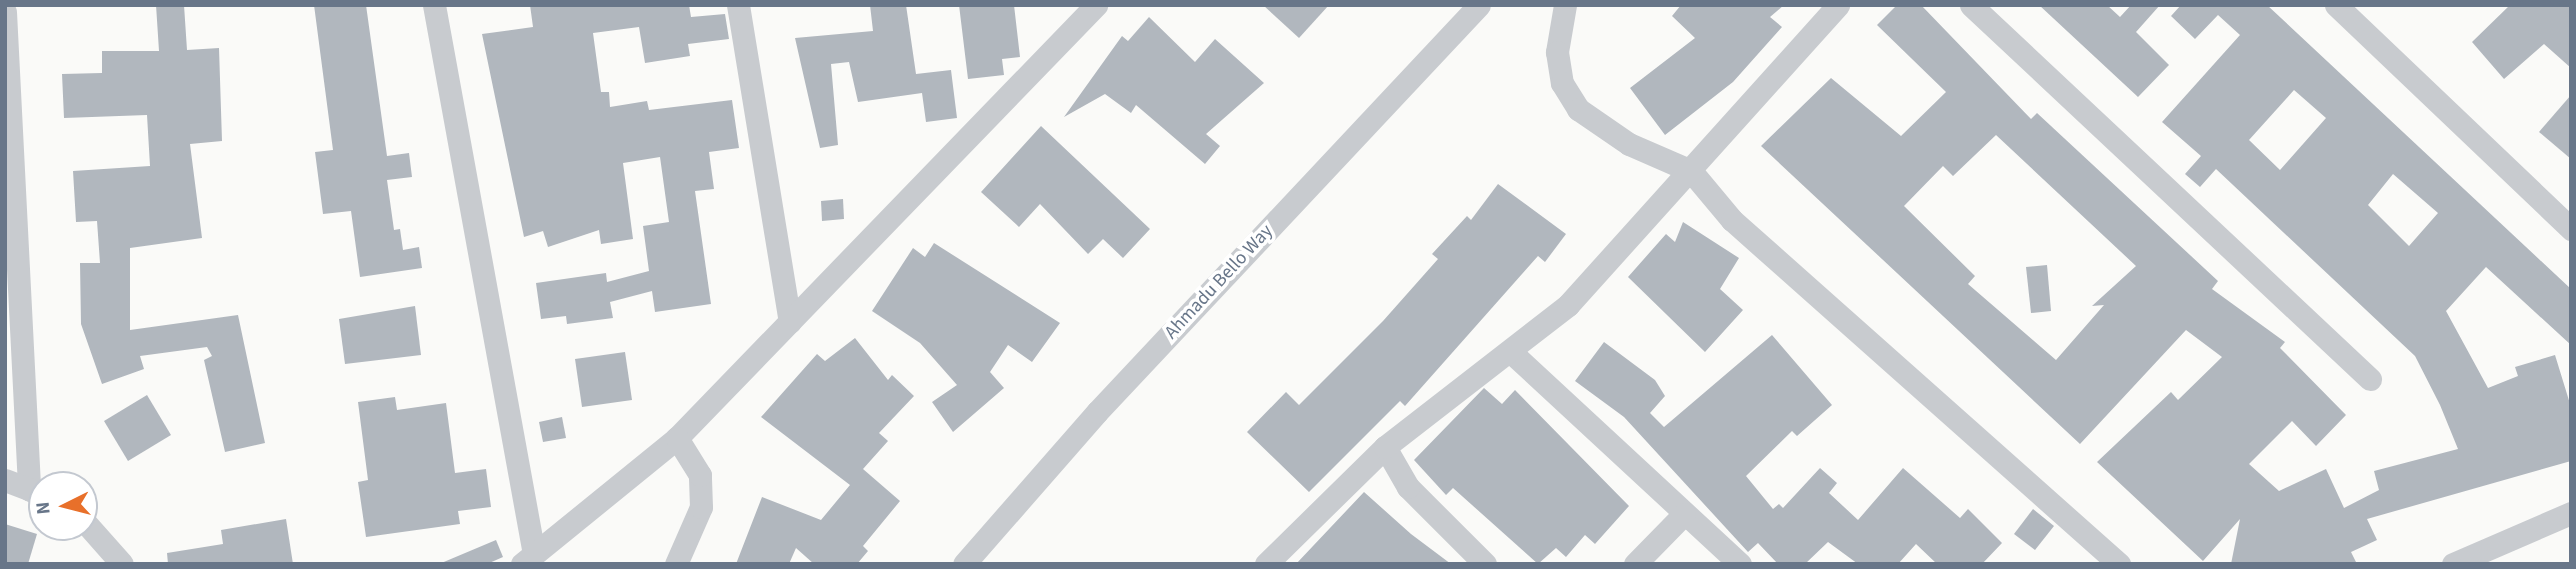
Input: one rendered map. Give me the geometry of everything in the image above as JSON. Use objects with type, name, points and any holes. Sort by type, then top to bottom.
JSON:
[{"type":"street","points":[[434,5],[528,559],[677,438],[1096,5]]},
{"type":"street","points":[[738,5],[790,322]]},
{"type":"street","points":[[1070,5],[1074,28]]},
{"type":"street","name":"Ahmadu Bello Way","points":[[964,564],[1097,412],[1479,5]]},
{"type":"street","points":[[1564,5],[1557,52],[1562,83],[1578,109],[1629,144],[1691,171],[1732,219],[2119,564]]},
{"type":"street","points":[[1266,564],[1385,447],[1511,352],[1568,305],[1838,5]]},
{"type":"street","points":[[1970,5],[2370,379]]},
{"type":"street","points":[[2336,5],[2571,229]]},
{"type":"street","points":[[5,12],[11,238],[33,471]]},
{"type":"street","points":[[1511,352],[1740,564]]},
{"type":"street","points":[[676,564],[701,507],[700,475],[677,438]]},
{"type":"street","points":[[1385,447],[1408,487],[1485,564]]},
{"type":"street","points":[[5,480],[28,490]]},
{"type":"street","points":[[2453,564],[2571,513]]},
{"type":"street","points":[[1635,564],[1684,514]]},
{"type":"street","points":[[98,537],[122,564]]},
{"type":"building","points":[[156,5],[184,5],[187,50],[219,48],[222,141],[190,144],[202,238],[130,248],[130,330],[238,315],[265,443],[225,452],[204,360],[212,356],[207,347],[140,356],[144,369],[102,384],[81,324],[80,263],[100,263],[97,221],[76,222],[73,171],[150,166],[147,115],[64,118],[62,74],[102,73],[102,51],[159,51]]},
{"type":"building","points":[[314,5],[366,5],[387,156],[409,153],[412,177],[387,180],[394,230],[400,229],[403,250],[419,247],[422,268],[360,277],[351,211],[323,214],[315,152],[333,150]]},
{"type":"building","points":[[530,5],[689,5],[691,17],[725,14],[729,39],[688,44],[690,56],[645,63],[639,27],[593,33],[601,92],[609,92],[610,107],[647,101],[649,110],[732,100],[739,148],[709,152],[714,189],[695,191],[711,304],[655,312],[652,291],[610,302],[613,318],[567,324],[566,316],[541,319],[536,283],[606,273],[607,282],[649,271],[643,226],[669,222],[660,157],[623,163],[633,239],[601,244],[599,230],[548,247],[543,231],[524,237],[482,34],[533,27]]},
{"type":"building","points":[[870,5],[906,5],[916,74],[951,70],[957,118],[926,122],[922,93],[858,102],[849,62],[831,64],[838,145],[820,148],[795,38],[873,31]]},
{"type":"building","points":[[959,5],[1014,5],[1020,57],[1002,59],[1004,75],[968,79]]},
{"type":"building","points":[[1263,5],[1329,5],[1299,38]]},
{"type":"building","points":[[1681,5],[1784,5],[1770,17],[1782,27],[1733,82],[1665,135],[1630,88],[1695,38],[1672,16]]},
{"type":"building","points":[[1897,5],[1921,5],[2031,119],[2037,113],[2218,281],[2212,289],[2285,342],[2280,348],[2346,415],[2316,446],[2292,421],[2249,464],[2279,491],[2326,469],[2344,508],[2379,490],[2374,471],[2458,449],[2440,405],[2415,356],[2216,169],[2200,187],[2185,174],[2201,156],[2162,122],[2240,35],[2218,15],[2195,39],[2171,16],[2181,5],[2267,5],[2571,289],[2571,345],[2486,267],[2446,311],[2488,388],[2518,376],[2515,367],[2555,355],[2571,407],[2571,461],[2367,519],[2377,540],[2351,552],[2357,564],[2231,564],[2240,519],[2203,561],[2097,462],[2171,392],[2178,400],[2222,357],[2186,330],[2080,444],[1761,146],[1831,78],[1901,136],[1946,92],[1877,25]],"holes":[[[2294,90],[2326,118],[2280,170],[2249,140]],[[1996,135],[2136,266],[2092,306],[2104,305],[2056,360],[1968,284],[1975,276],[1904,206],[1943,166],[1953,176]],[[2393,174],[2438,213],[2409,246],[2368,205]]]},
{"type":"building","points":[[2039,5],[2107,5],[2120,17],[2131,5],[2160,5],[2136,32],[2169,65],[2138,97]]},
{"type":"building","points":[[2510,5],[2571,5],[2571,68],[2544,44],[2504,79],[2472,42]]},
{"type":"building","points":[[1149,17],[1195,62],[1215,39],[1264,83],[1206,134],[1220,146],[1205,164],[1136,105],[1131,113],[1105,94],[1064,117],[1122,36],[1128,41]]},
{"type":"building","points":[[2571,95],[2571,159],[2539,132]]},
{"type":"building","points":[[1041,126],[1150,229],[1123,258],[1103,239],[1088,254],[1040,204],[1019,227],[981,192]]},
{"type":"building","points":[[1498,184],[1566,234],[1545,262],[1538,256],[1405,406],[1400,401],[1309,492],[1247,432],[1286,392],[1299,405],[1383,321],[1438,259],[1432,254],[1467,216],[1471,220]]},
{"type":"building","points":[[843,199],[844,219],[822,221],[821,201]]},
{"type":"building","points":[[1683,222],[1739,258],[1720,289],[1743,310],[1705,352],[1628,277],[1666,234],[1675,242]]},
{"type":"building","points":[[934,243],[1060,323],[1032,362],[1008,345],[990,372],[1004,388],[953,432],[932,402],[957,385],[920,343],[872,311],[913,248],[925,257]]},
{"type":"building","points":[[2047,265],[2051,311],[2031,313],[2026,267]]},
{"type":"building","points":[[415,306],[421,355],[345,364],[339,319]]},
{"type":"building","points":[[1772,335],[1832,405],[1797,436],[1792,431],[1746,476],[1773,509],[1779,504],[1783,508],[1820,468],[1837,483],[1829,493],[1858,520],[1903,468],[1960,518],[1968,509],[2002,543],[1982,564],[1937,564],[1916,544],[1898,564],[1858,564],[1828,542],[1805,564],[1778,564],[1758,543],[1748,552],[1624,417],[1575,381],[1604,342],[1655,380],[1665,396],[1650,413],[1664,427]]},
{"type":"building","points":[[855,338],[888,380],[892,375],[914,396],[879,433],[888,441],[863,469],[900,501],[863,546],[868,551],[857,564],[814,564],[796,548],[789,564],[736,564],[762,497],[821,520],[850,485],[761,417],[817,354],[825,361]]},
{"type":"building","points":[[625,352],[632,400],[582,407],[575,359]]},
{"type":"building","points":[[1484,388],[1502,404],[1515,390],[1629,506],[1595,544],[1585,535],[1566,557],[1556,548],[1538,564],[1453,488],[1446,495],[1414,460]]},
{"type":"building","points":[[147,395],[171,435],[128,461],[104,421]]},
{"type":"building","points":[[395,397],[397,410],[446,403],[455,473],[486,469],[491,507],[458,511],[460,524],[366,537],[358,482],[368,480],[358,402]]},
{"type":"building","points":[[562,417],[566,438],[543,442],[539,422]]},
{"type":"building","points":[[1364,492],[1411,534],[1451,564],[1296,564]]},
{"type":"building","points":[[2033,509],[2054,526],[2035,550],[2014,534]]},
{"type":"building","points":[[286,519],[293,564],[168,564],[167,553],[223,544],[221,530]]},
{"type":"building","points":[[5,524],[28,531],[28,541],[35,541],[28,564],[5,564]]},
{"type":"building","points":[[496,540],[503,557],[487,564],[439,564]]}]
